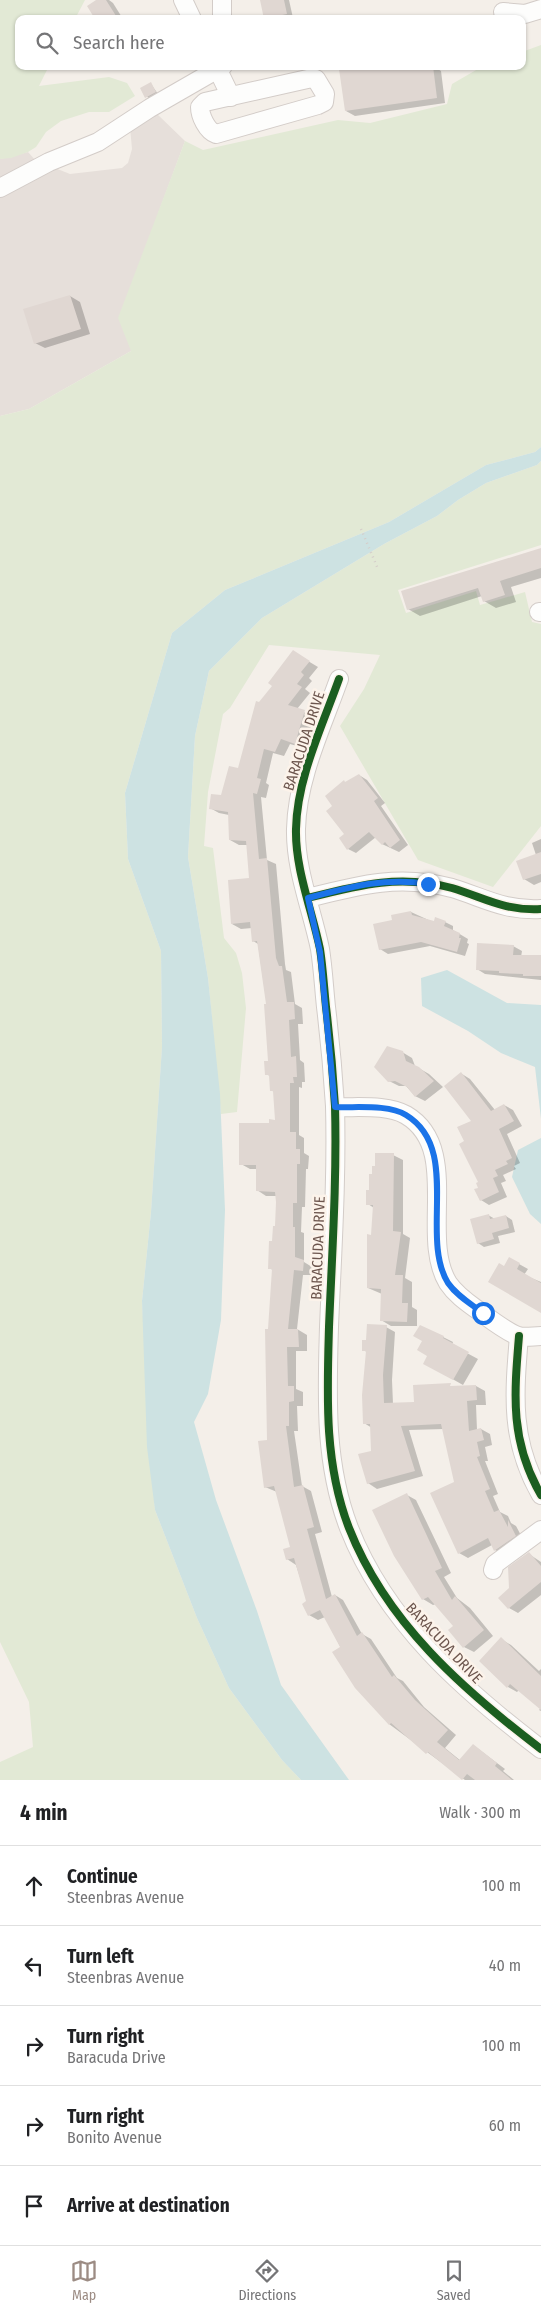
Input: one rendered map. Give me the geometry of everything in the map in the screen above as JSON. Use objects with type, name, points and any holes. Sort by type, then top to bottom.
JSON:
[{"type":"street","points":[[183,0],[190,15]]},
{"type":"street","points":[[222,0],[222,15]]},
{"type":"street","points":[[501,10],[525,14],[541,8]]},
{"type":"street","points":[[0,188],[49,162],[98,142],[214,70]]},
{"type":"street","points":[[220,70],[231,97]]},
{"type":"street","points":[[312,78],[316,79],[325,98],[324,102],[318,105],[213,134],[200,112],[200,106],[205,102],[231,97],[312,78]]},
{"type":"street","name":"BARACUDA DRIVE","points":[[339,679],[308,766],[297,811],[296,843],[320,952],[335,1107],[327,1401],[330,1457],[336,1491],[362,1557],[388,1602],[406,1626],[479,1700],[541,1749]]},
{"type":"street","points":[[308,898],[360,885],[406,880],[452,888],[504,907],[541,909]]},
{"type":"street","points":[[335,1107],[389,1110],[406,1114],[421,1127],[432,1148],[437,1177],[438,1255],[449,1284],[459,1296],[519,1336],[541,1336]]},
{"type":"street","points":[[519,1336],[514,1389],[518,1438],[530,1476],[541,1495]]},
{"type":"street","points":[[493,1570],[495,1564],[541,1530]]},
{"type":"path","points":[[361,529],[378,569]]},
{"type":"shaded area","points":[[157,114],[185,141],[159,211],[131,351],[29,409],[0,416],[0,159],[28,152],[35,160],[70,174],[122,168],[128,163],[132,149],[130,127]]},
{"type":"shaded area","points":[[541,447],[541,461],[537,465],[486,483],[458,500],[437,516],[384,544],[262,618],[209,671],[195,736],[188,857],[208,978],[220,1094],[225,1210],[221,1320],[208,1394],[194,1422],[216,1500],[257,1611],[281,1685],[349,1780],[301,1780],[282,1760],[229,1688],[197,1618],[155,1510],[147,1447],[142,1301],[151,1212],[162,1047],[161,951],[128,859],[125,793],[172,633],[225,590],[389,522],[486,465],[535,452]]},
{"type":"shaded area","points":[[447,970],[507,1003],[541,1005],[541,1119],[535,1067],[501,1053],[468,1031],[422,1006],[421,978]]},
{"type":"shaded area","points":[[541,1138],[541,1224],[530,1214],[512,1177],[518,1150]]},
{"type":"green space","points":[[0,0],[85,0],[77,15],[15,15],[15,70],[47,70],[39,86],[109,77],[127,83],[135,96],[109,112],[89,112],[61,121],[46,132],[36,147],[28,152],[11,158],[0,159]]},
{"type":"green space","points":[[541,45],[541,447],[535,452],[486,465],[389,522],[225,590],[172,633],[125,793],[128,859],[161,951],[162,1047],[151,1212],[142,1301],[155,1510],[197,1618],[229,1688],[282,1760],[301,1780],[0,1780],[0,1762],[33,1747],[29,1702],[0,1642],[0,416],[29,409],[131,351],[118,318],[185,141],[203,150],[338,120],[370,123],[447,104],[452,84],[476,70],[526,70],[526,51]]},
{"type":"green space","points":[[541,461],[541,545],[398,590],[406,613],[476,591],[480,605],[525,592],[532,622],[541,624],[541,826],[493,887],[418,860],[340,726],[364,689],[380,655],[269,645],[230,708],[223,714],[208,792],[204,846],[213,848],[224,938],[236,953],[242,973],[246,1008],[237,1112],[221,1114],[208,978],[188,857],[195,736],[209,671],[262,618],[384,544],[437,516],[458,500],[486,483],[537,465]]},
{"type":"building","points":[[96,0],[106,0],[115,15],[93,15],[87,6]]},
{"type":"building","points":[[260,0],[284,0],[287,14],[263,15]]},
{"type":"building","points":[[339,70],[434,70],[437,98],[345,111]]},
{"type":"building","points":[[151,82],[156,92],[145,98],[140,88]]},
{"type":"building","points":[[70,295],[81,329],[34,344],[23,309]]},
{"type":"building","points":[[541,548],[541,568],[500,581],[505,595],[483,602],[478,588],[407,610],[401,591]]},
{"type":"building","points":[[293,650],[310,661],[301,672],[304,675],[297,684],[302,687],[288,705],[305,710],[295,744],[281,739],[275,752],[264,749],[257,778],[261,779],[257,794],[253,793],[259,859],[267,858],[276,958],[279,966],[282,966],[287,1002],[294,1002],[295,1019],[289,1020],[291,1057],[296,1056],[297,1077],[293,1077],[294,1083],[290,1083],[290,1132],[296,1132],[296,1149],[300,1149],[300,1164],[297,1164],[297,1203],[293,1203],[293,1227],[295,1227],[295,1257],[304,1260],[303,1271],[294,1270],[288,1329],[298,1329],[299,1347],[287,1347],[288,1386],[294,1386],[294,1401],[289,1402],[289,1426],[286,1426],[294,1487],[303,1485],[314,1527],[307,1529],[326,1599],[335,1594],[357,1636],[362,1632],[392,1677],[394,1675],[415,1700],[448,1730],[437,1742],[459,1760],[473,1744],[497,1763],[495,1766],[512,1780],[475,1780],[467,1774],[462,1780],[428,1752],[426,1754],[391,1723],[389,1725],[355,1688],[332,1652],[340,1647],[320,1610],[308,1616],[302,1604],[306,1601],[294,1558],[286,1560],[283,1549],[290,1547],[274,1486],[264,1488],[258,1441],[267,1440],[265,1329],[268,1329],[272,1269],[268,1269],[269,1241],[272,1241],[273,1226],[275,1226],[276,1202],[275,1192],[256,1191],[256,1165],[239,1165],[239,1123],[269,1123],[269,1119],[275,1120],[273,1091],[270,1091],[269,1075],[265,1075],[264,1061],[268,1061],[264,1004],[266,1004],[257,941],[252,942],[250,922],[231,924],[228,880],[249,878],[246,841],[229,840],[228,812],[209,809],[211,794],[221,795],[229,766],[238,768],[256,701],[259,702],[272,686],[268,683]]},
{"type":"building","points":[[359,774],[378,798],[374,801],[400,840],[390,848],[385,842],[382,845],[369,832],[347,850],[339,838],[344,834],[326,811],[332,806],[325,796],[344,780],[345,782]]},
{"type":"building","points":[[541,852],[541,874],[523,880],[516,861]]},
{"type":"building","points":[[411,911],[412,915],[434,921],[435,917],[446,921],[444,926],[460,933],[459,938],[461,938],[457,952],[421,942],[379,950],[373,924],[392,920],[391,915]]},
{"type":"building","points":[[477,943],[514,945],[513,955],[541,955],[541,976],[523,976],[523,974],[476,970]]},
{"type":"building","points":[[387,1046],[403,1051],[406,1061],[419,1067],[434,1081],[415,1097],[407,1087],[395,1081],[388,1082],[374,1067]]},
{"type":"building","points":[[461,1072],[491,1111],[504,1104],[514,1121],[499,1129],[512,1158],[506,1161],[508,1164],[495,1170],[498,1176],[493,1178],[499,1192],[480,1201],[474,1189],[478,1188],[476,1183],[478,1182],[459,1144],[464,1141],[457,1127],[471,1121],[444,1086]]},
{"type":"building","points":[[375,1153],[394,1153],[393,1231],[401,1232],[395,1275],[403,1275],[402,1303],[408,1303],[407,1322],[380,1321],[381,1289],[367,1288],[367,1234],[371,1235],[373,1205],[366,1205],[366,1190],[369,1190],[369,1174],[372,1174],[372,1166],[375,1166]]},
{"type":"building","points":[[489,1214],[490,1219],[506,1215],[509,1228],[492,1233],[494,1239],[477,1244],[470,1219]]},
{"type":"building","points":[[509,1257],[520,1263],[517,1269],[541,1283],[541,1313],[488,1282],[499,1263],[504,1266]]},
{"type":"building","points":[[367,1324],[387,1325],[383,1375],[384,1403],[414,1402],[413,1385],[451,1383],[450,1386],[476,1385],[477,1400],[467,1401],[469,1431],[481,1428],[484,1440],[477,1442],[480,1456],[477,1457],[490,1489],[485,1491],[494,1512],[499,1510],[508,1527],[508,1520],[516,1536],[494,1551],[488,1538],[458,1554],[430,1493],[454,1482],[441,1424],[401,1426],[415,1471],[367,1484],[358,1454],[371,1451],[370,1424],[363,1424],[362,1395],[366,1351],[362,1351],[362,1340],[366,1340]]},
{"type":"building","points":[[420,1325],[444,1336],[443,1338],[469,1352],[453,1380],[423,1364],[427,1356],[417,1350],[422,1341],[413,1336]]},
{"type":"building","points":[[407,1493],[442,1568],[435,1571],[452,1600],[455,1596],[484,1630],[463,1648],[448,1630],[453,1626],[428,1597],[422,1600],[394,1556],[372,1510]]},
{"type":"building","points":[[529,1552],[541,1566],[541,1582],[508,1609],[498,1598],[509,1588],[508,1567]]},
{"type":"building","points":[[501,1637],[541,1676],[541,1710],[510,1684],[507,1688],[479,1661]]},
{"type":"cycle path","points":[[339,679],[306,772],[297,810],[296,829],[298,859],[321,956],[335,1106],[335,1189],[328,1378],[329,1429],[335,1479],[349,1528],[365,1562],[384,1594],[405,1623],[455,1677],[541,1749]]},
{"type":"cycle path","points":[[308,898],[362,885],[415,882],[452,888],[505,906],[541,909]]},
{"type":"cycle path","points":[[519,1336],[516,1418],[524,1456],[541,1495]]},
{"type":"route","points":[[428,884],[406,880],[383,881],[308,898],[320,952],[335,1107],[389,1110],[406,1114],[421,1127],[432,1148],[437,1177],[438,1255],[442,1269],[449,1284],[459,1296],[483,1313]]}]
